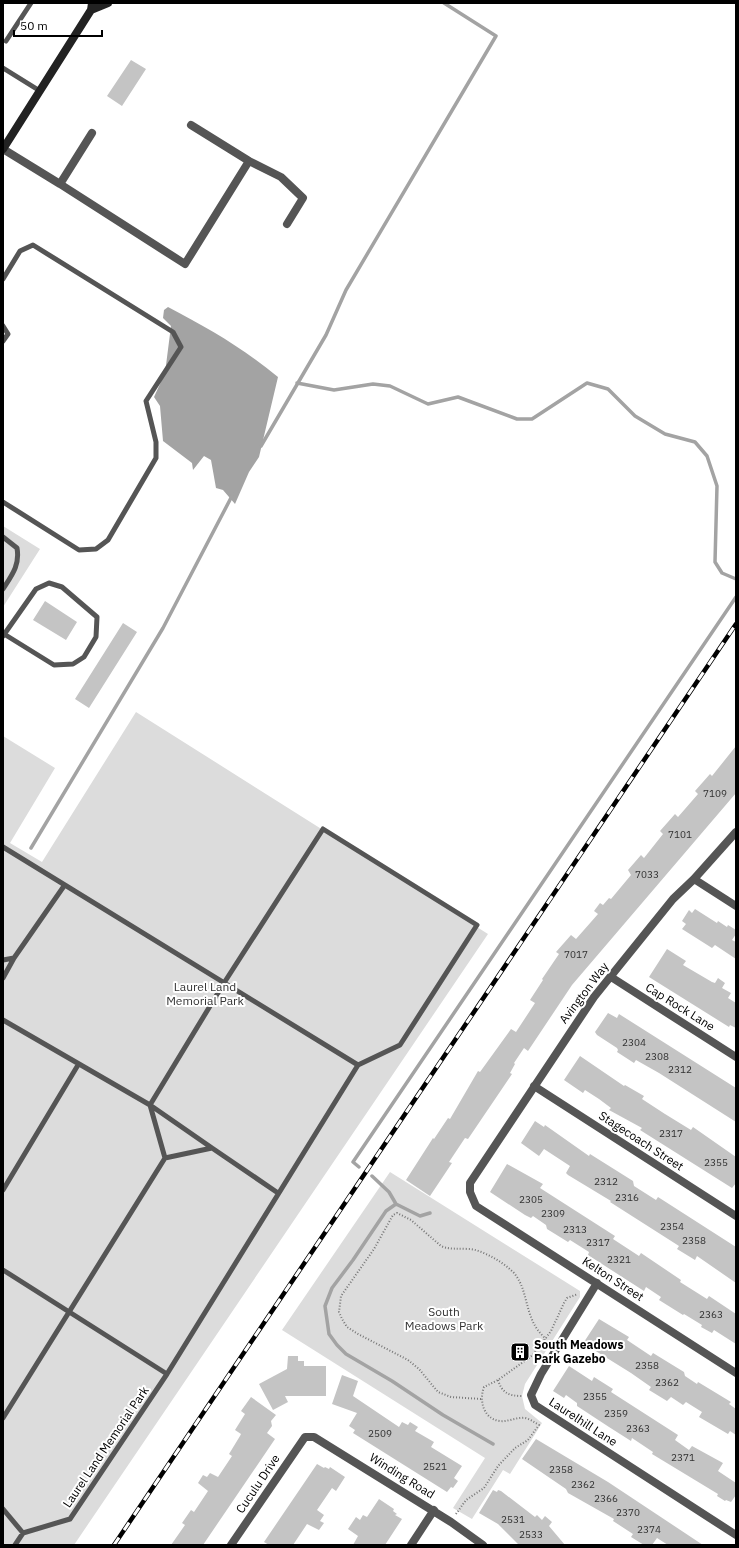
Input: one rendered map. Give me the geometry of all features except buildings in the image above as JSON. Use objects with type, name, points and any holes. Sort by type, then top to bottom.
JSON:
[{"type":"main road","points":[[3,149],[91,7],[108,3]]},
{"type":"street","points":[[190,125],[249,161],[281,177],[303,198],[287,224]]},
{"type":"street","points":[[60,184],[92,133]]},
{"type":"street","points":[[3,149],[185,264],[249,161]]},
{"type":"street","name":"Avington Way","points":[[476,1206],[470,1192],[470,1183],[594,997],[673,900],[736,832]]},
{"type":"street","points":[[694,879],[736,906]]},
{"type":"street","name":"Cap Rock Lane","points":[[611,977],[736,1057]]},
{"type":"street","name":"Stagecoach Street","points":[[534,1086],[736,1216]]},
{"type":"street","name":"Kelton Street","points":[[476,1206],[736,1373]]},
{"type":"street","points":[[531,1395],[541,1374],[597,1283]]},
{"type":"street","name":"Laurelhill Lane","points":[[531,1395],[535,1405],[543,1411],[736,1535]]},
{"type":"street","name":"Winding Road","points":[[305,1437],[314,1436],[434,1510],[483,1545]]},
{"type":"street","name":"Cuculu Drive","points":[[231,1545],[305,1437]]},
{"type":"street","points":[[410,1545],[434,1510]]},
{"type":"lane","points":[[6,41],[31,3]]},
{"type":"lane","points":[[3,68],[40,90]]},
{"type":"lane","points":[[3,279],[20,251],[33,245],[173,332],[181,347],[146,401],[156,442],[156,458],[108,540],[96,548],[79,550],[3,502]]},
{"type":"lane","points":[[3,326],[8,334],[3,341]]},
{"type":"lane","points":[[3,537],[18,548],[19,558],[17,566],[3,589]]},
{"type":"lane","points":[[49,583],[62,587],[96,617],[96,637],[84,657],[73,664],[54,665],[3,635],[36,589],[49,583]]},
{"type":"lane","points":[[3,847],[64,886],[224,983],[358,1065],[400,1045],[477,925],[322,828],[224,983],[150,1105],[165,1158]]},
{"type":"lane","points":[[3,978],[14,958],[64,886]]},
{"type":"lane","points":[[3,960],[14,958]]},
{"type":"lane","points":[[3,1020],[78,1065],[150,1105],[278,1193]]},
{"type":"lane","points":[[3,1190],[78,1065]]},
{"type":"lane","name":"Laurel Land Memorial Park","points":[[23,1533],[70,1519],[167,1374],[358,1065]]},
{"type":"lane","points":[[3,1418],[165,1158],[212,1148]]},
{"type":"lane","points":[[3,1270],[167,1374]]},
{"type":"lane","points":[[3,1509],[23,1533],[15,1545]]},
{"type":"path","points":[[481,1399],[451,1397],[438,1392],[419,1369],[408,1360],[358,1334],[347,1327],[342,1319],[339,1312],[341,1296],[374,1249],[388,1221],[393,1215],[397,1213],[405,1216],[440,1246],[447,1249],[470,1249],[481,1252],[505,1266],[515,1274],[532,1322],[538,1332],[546,1339]]},
{"type":"path","points":[[451,1522],[466,1500],[484,1488],[498,1466],[515,1448],[528,1440],[539,1425],[524,1418],[503,1421],[494,1420],[486,1413],[481,1399],[484,1387],[498,1380],[533,1355],[546,1339],[567,1298],[580,1293],[588,1297]]},
{"type":"path","points":[[498,1380],[501,1388],[509,1395],[531,1395]]},
{"type":"green space","points":[[3,526],[40,549],[3,607]]},
{"type":"green space","name":"Laurel Land Memorial Park","points":[[136,712],[488,934],[74,1545],[3,1545],[3,736],[55,768],[10,843],[42,862]]},
{"type":"green space","name":"South Meadows Park","points":[[390,1172],[580,1291],[580,1297],[525,1384],[522,1396],[525,1409],[542,1423],[510,1474],[503,1470],[472,1519],[453,1508],[485,1458],[282,1330]]},
{"type":"shaded area","points":[[168,307],[225,339],[278,377],[259,457],[249,472],[235,504],[223,490],[216,488],[211,460],[204,456],[193,470],[192,463],[163,441],[160,406],[154,397],[165,373],[171,326],[163,318],[164,310]]},
{"type":"waterway","points":[[261,446],[326,335],[346,290],[496,36],[444,3]]},
{"type":"waterway","points":[[297,383],[334,390],[373,384],[390,386],[428,404],[458,397],[517,419],[532,419],[587,383],[608,389],[635,416],[665,434],[695,442],[707,456],[717,486],[715,562],[722,573],[736,579]]},
{"type":"waterway","points":[[31,848],[163,628],[233,494]]},
{"type":"waterway","points":[[359,1167],[353,1162],[736,597]]},
{"type":"waterway","points":[[372,1176],[389,1192],[396,1204],[420,1216],[430,1213]]},
{"type":"waterway","points":[[396,1204],[386,1211],[332,1288],[325,1306],[329,1334],[346,1354],[392,1381],[443,1415],[493,1444]]},
{"type":"railway","points":[[114,1545],[736,624]]},
{"type":"place","name":"South Meadows Park Gazebo","points":[[520,1352]]}]
